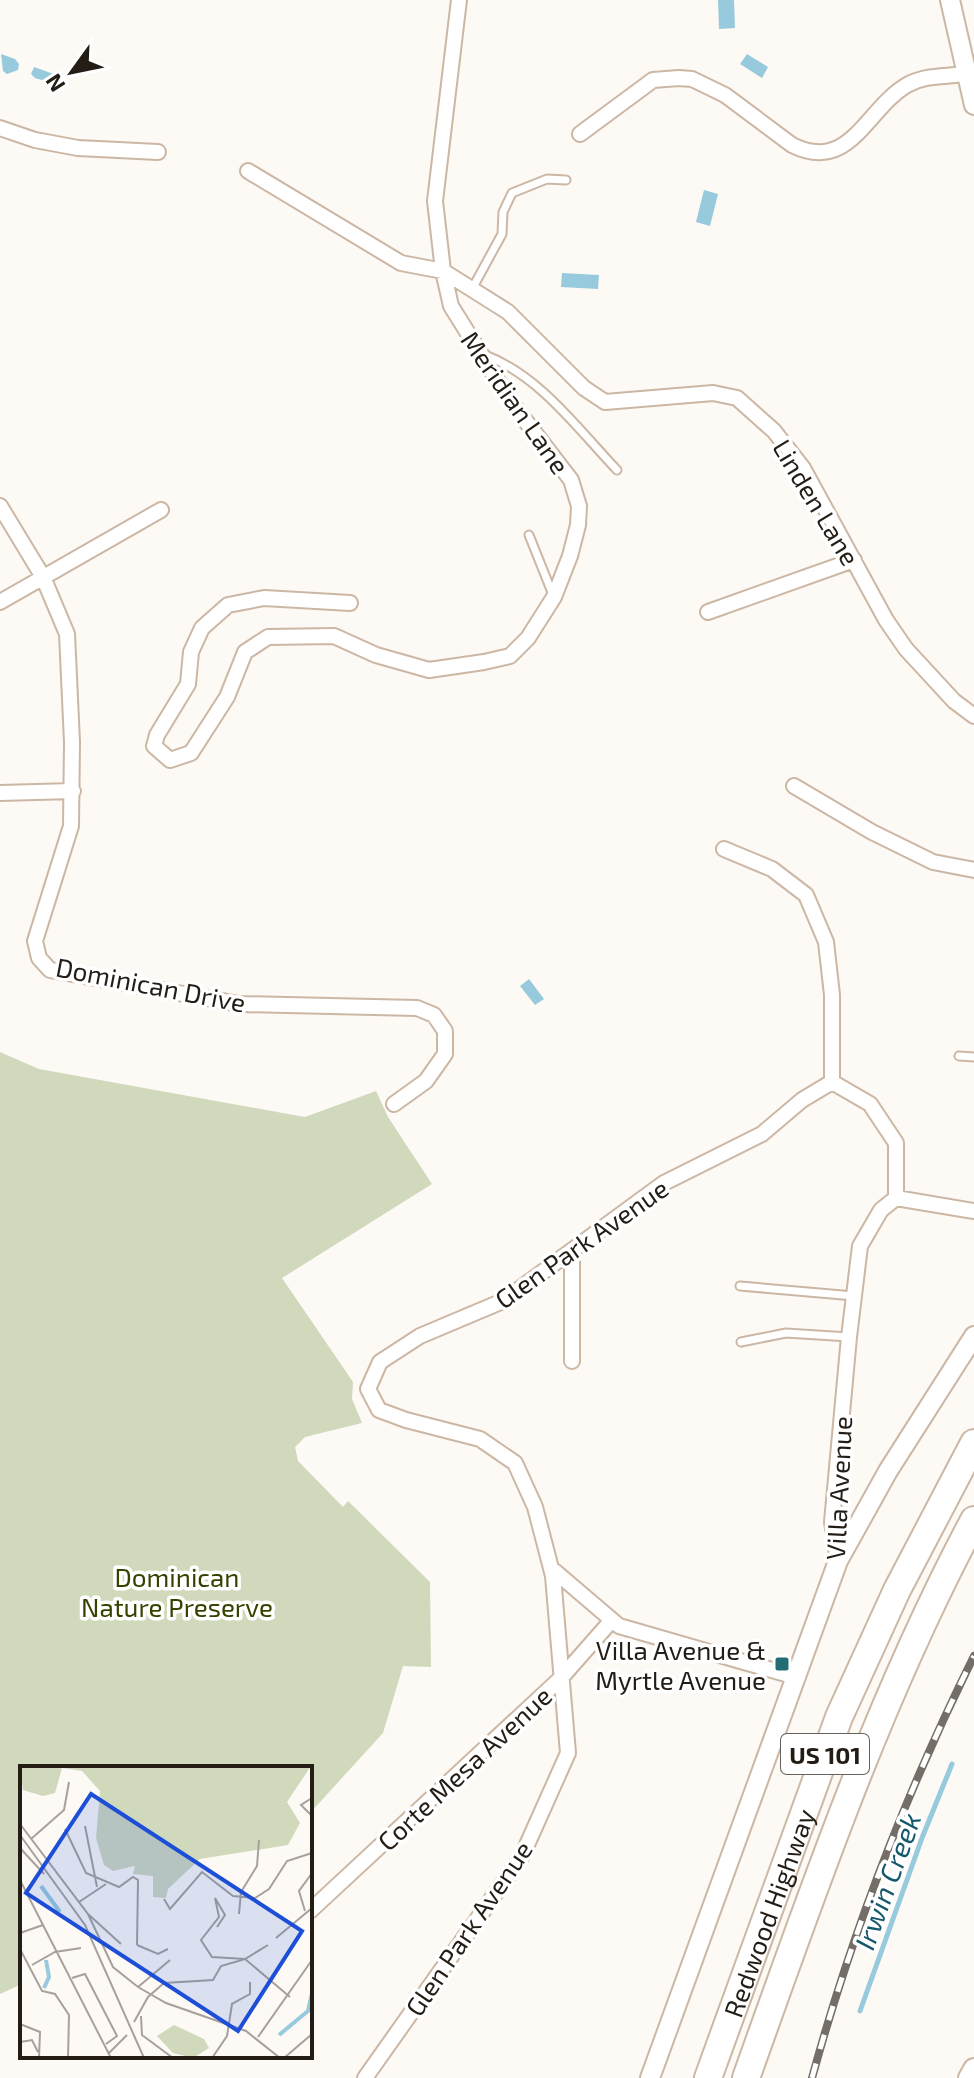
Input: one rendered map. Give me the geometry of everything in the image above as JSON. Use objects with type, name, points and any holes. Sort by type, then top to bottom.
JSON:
[{"type":"highway","name":"Redwood Highway","points":[[708,2078],[839,1717],[897,1590],[974,1443]]},
{"type":"highway","name":"Redwood Highway","points":[[746,2078],[873,1735],[918,1631],[974,1520]]},
{"type":"highway","points":[[753,2078],[763,2031]]},
{"type":"main road","points":[[969,2078],[974,2069]]},
{"type":"street","points":[[248,171],[401,263],[443,271],[435,201],[459,0]]},
{"type":"street","points":[[950,0],[970,73],[974,105]]},
{"type":"street","points":[[580,134],[653,80],[679,78],[692,79],[725,95],[802,151],[828,153],[850,141],[906,86],[924,77],[970,73]]},
{"type":"street","points":[[0,128],[35,140],[78,148],[158,152]]},
{"type":"street","name":"Linden Lane","points":[[443,271],[508,312],[584,388],[605,402],[713,393],[737,398],[774,431],[803,468],[886,620],[906,649],[930,678],[974,716]]},
{"type":"street","name":"Meridian Lane","points":[[350,603],[264,598],[228,605],[202,628],[191,652],[188,684],[157,735],[154,746],[160,754],[170,760],[191,753],[227,697],[245,652],[268,637],[334,636],[376,655],[429,670],[510,656],[528,638],[554,597],[578,525],[579,506],[571,480],[511,402],[479,352],[451,306],[443,271]]},
{"type":"street","name":"Dominican Drive","points":[[0,506],[43,577],[67,634],[71,685],[71,826],[35,941],[39,958],[50,970],[239,1004],[375,1005],[417,1008],[434,1015],[445,1031],[445,1054],[426,1081],[394,1104]]},
{"type":"street","points":[[0,602],[161,510]]},
{"type":"street","points":[[708,612],[854,560]]},
{"type":"street","points":[[794,786],[872,832],[933,862],[974,870]]},
{"type":"street","points":[[0,793],[73,791]]},
{"type":"street","points":[[724,849],[772,869],[806,895],[826,942],[832,995],[832,1082],[870,1104],[896,1143],[896,1198],[974,1211]]},
{"type":"street","name":"Glen Park Avenue","points":[[365,2078],[522,1856],[568,1753],[551,1568],[535,1507],[515,1463],[480,1439],[379,1410],[368,1389],[380,1362],[420,1336],[503,1301],[664,1183],[762,1134],[802,1100],[832,1082]]},
{"type":"street","name":"Villa Avenue","points":[[650,2078],[838,1561],[832,1522],[860,1246],[881,1210],[896,1198]]},
{"type":"street","points":[[572,1251],[572,1361]]},
{"type":"street","points":[[838,1561],[888,1471],[974,1336]]},
{"type":"street","points":[[551,1568],[619,1626],[796,1677]]},
{"type":"street","name":"Corte Mesa Avenue","points":[[312,1909],[561,1678],[612,1620]]},
{"type":"lane","points":[[472,289],[502,234],[503,212],[512,193],[547,179],[566,180]]},
{"type":"lane","points":[[479,352],[500,360],[533,381],[617,470]]},
{"type":"lane","points":[[529,535],[554,597]]},
{"type":"lane","points":[[959,1056],[974,1057]]},
{"type":"lane","points":[[740,1286],[854,1296]]},
{"type":"lane","points":[[741,1342],[786,1333],[849,1337]]},
{"type":"green space","name":"Dominican Nature Preserve","points":[[0,1052],[39,1069],[305,1117],[376,1091],[388,1117],[432,1184],[282,1278],[353,1382],[352,1399],[362,1423],[305,1437],[295,1447],[298,1461],[343,1507],[348,1501],[430,1582],[431,1667],[403,1666],[383,1733],[312,1811],[312,1766],[20,1766],[20,1985],[0,1994]]},
{"type":"water","points":[[718,0],[734,0],[735,28],[719,29]]},
{"type":"water","points":[[1,54],[15,59],[19,64],[18,70],[7,74],[3,71]]},
{"type":"water","points":[[747,54],[768,67],[762,78],[740,64]]},
{"type":"water","points":[[34,67],[62,77],[59,85],[35,78],[31,74]]},
{"type":"water","points":[[704,190],[718,194],[710,226],[696,222]]},
{"type":"water","points":[[562,273],[599,275],[598,289],[561,287]]},
{"type":"water","points":[[529,979],[544,999],[535,1005],[520,986]]},
{"type":"waterway","name":"Irwin Creek","points":[[860,2011],[952,1764]]},
{"type":"railway","points":[[812,2078],[845,1969],[883,1863],[926,1758],[974,1656]]},
{"type":"place","name":"Villa Avenue & Myrtle Avenue","points":[[782,1664]]}]
